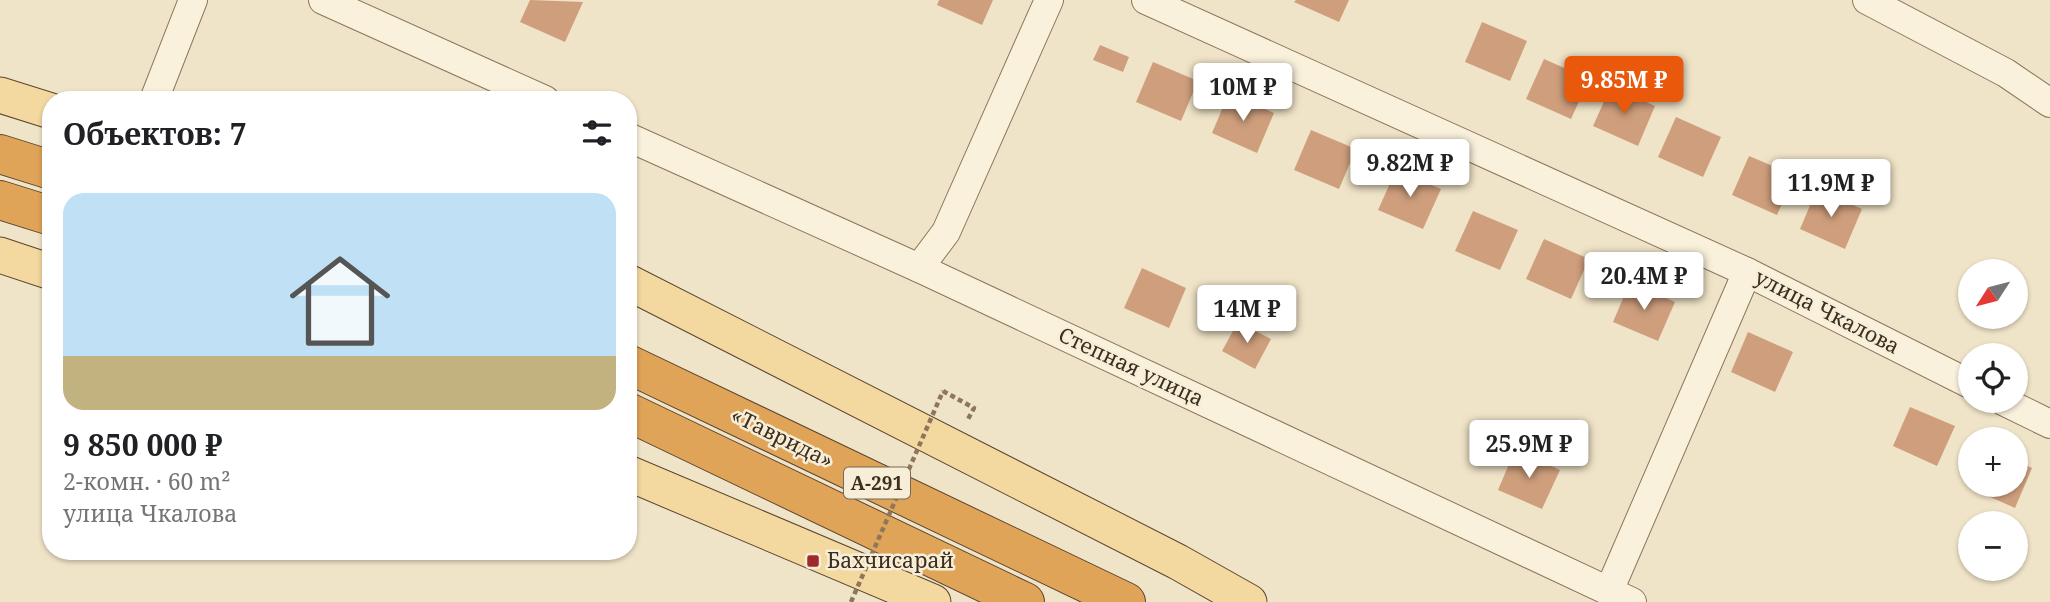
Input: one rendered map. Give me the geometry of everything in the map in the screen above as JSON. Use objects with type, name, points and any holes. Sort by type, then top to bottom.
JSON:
[{"type":"highway","points":[[0,154],[42,167]]},
{"type":"highway","points":[[0,200],[42,213]]},
{"type":"highway","name":"«Таврида»","points":[[637,368],[1126,602]]},
{"type":"highway","name":"«Таврида»","points":[[637,416],[1025,602]]},
{"type":"main road","points":[[0,94],[42,108]]},
{"type":"main road","points":[[0,255],[42,269]]},
{"type":"main road","points":[[637,287],[1178,562],[1249,602]]},
{"type":"main road","points":[[637,477],[933,602]]},
{"type":"street","points":[[158,91],[193,0]]},
{"type":"street","points":[[323,0],[525,91]]},
{"type":"street","points":[[919,268],[946,232],[1049,0]]},
{"type":"street","name":"улица Чкалова","points":[[1146,0],[1746,272],[1958,378]]},
{"type":"street","points":[[1867,0],[2006,73],[2050,103]]},
{"type":"street","name":"Степная улица","points":[[637,141],[919,268],[1620,596]]},
{"type":"street","points":[[1620,596],[1746,272]]},
{"type":"street","points":[[2026,413],[2050,425]]},
{"type":"path","points":[[851,602],[943,391]]},
{"type":"building","points":[[530,0],[583,2],[565,42],[520,22]]},
{"type":"building","points":[[939,0],[993,0],[982,25],[937,5]]},
{"type":"building","points":[[1349,0],[1339,22],[1294,2]]},
{"type":"building","points":[[1482,22],[1527,41],[1510,81],[1465,62]]},
{"type":"building","points":[[1100,45],[1129,57],[1123,72],[1093,60]]},
{"type":"building","points":[[1544,59],[1589,79],[1571,119],[1526,99]]},
{"type":"building","points":[[1153,62],[1198,81],[1181,121],[1136,102]]},
{"type":"building","points":[[1611,86],[1655,106],[1638,146],[1593,126]]},
{"type":"building","points":[[1229,93],[1274,113],[1257,153],[1212,133]]},
{"type":"building","points":[[1676,117],[1721,137],[1703,177],[1658,157]]},
{"type":"building","points":[[1311,130],[1356,149],[1339,189],[1294,170]]},
{"type":"building","points":[[1749,156],[1794,175],[1777,215],[1732,195]]},
{"type":"building","points":[[1396,170],[1441,189],[1423,229],[1378,210]]},
{"type":"building","points":[[1817,189],[1862,209],[1845,249],[1800,229]]},
{"type":"building","points":[[1473,211],[1518,230],[1500,270],[1455,251]]},
{"type":"building","points":[[1544,239],[1589,259],[1571,299],[1526,279]]},
{"type":"building","points":[[1142,268],[1186,288],[1169,328],[1124,308]]},
{"type":"building","points":[[1630,282],[1675,302],[1658,341],[1613,322]]},
{"type":"building","points":[[1238,322],[1271,339],[1255,369],[1222,351]]},
{"type":"building","points":[[1748,332],[1793,352],[1775,392],[1731,372]]},
{"type":"building","points":[[1910,407],[1955,426],[1937,466],[1893,446]]},
{"type":"building","points":[[1515,450],[1560,470],[1542,509],[1498,490]]},
{"type":"building","points":[[1990,497],[2020,497],[2015,508]]},
{"type":"place","name":"Бахчисарай","points":[[813,561]]}]
